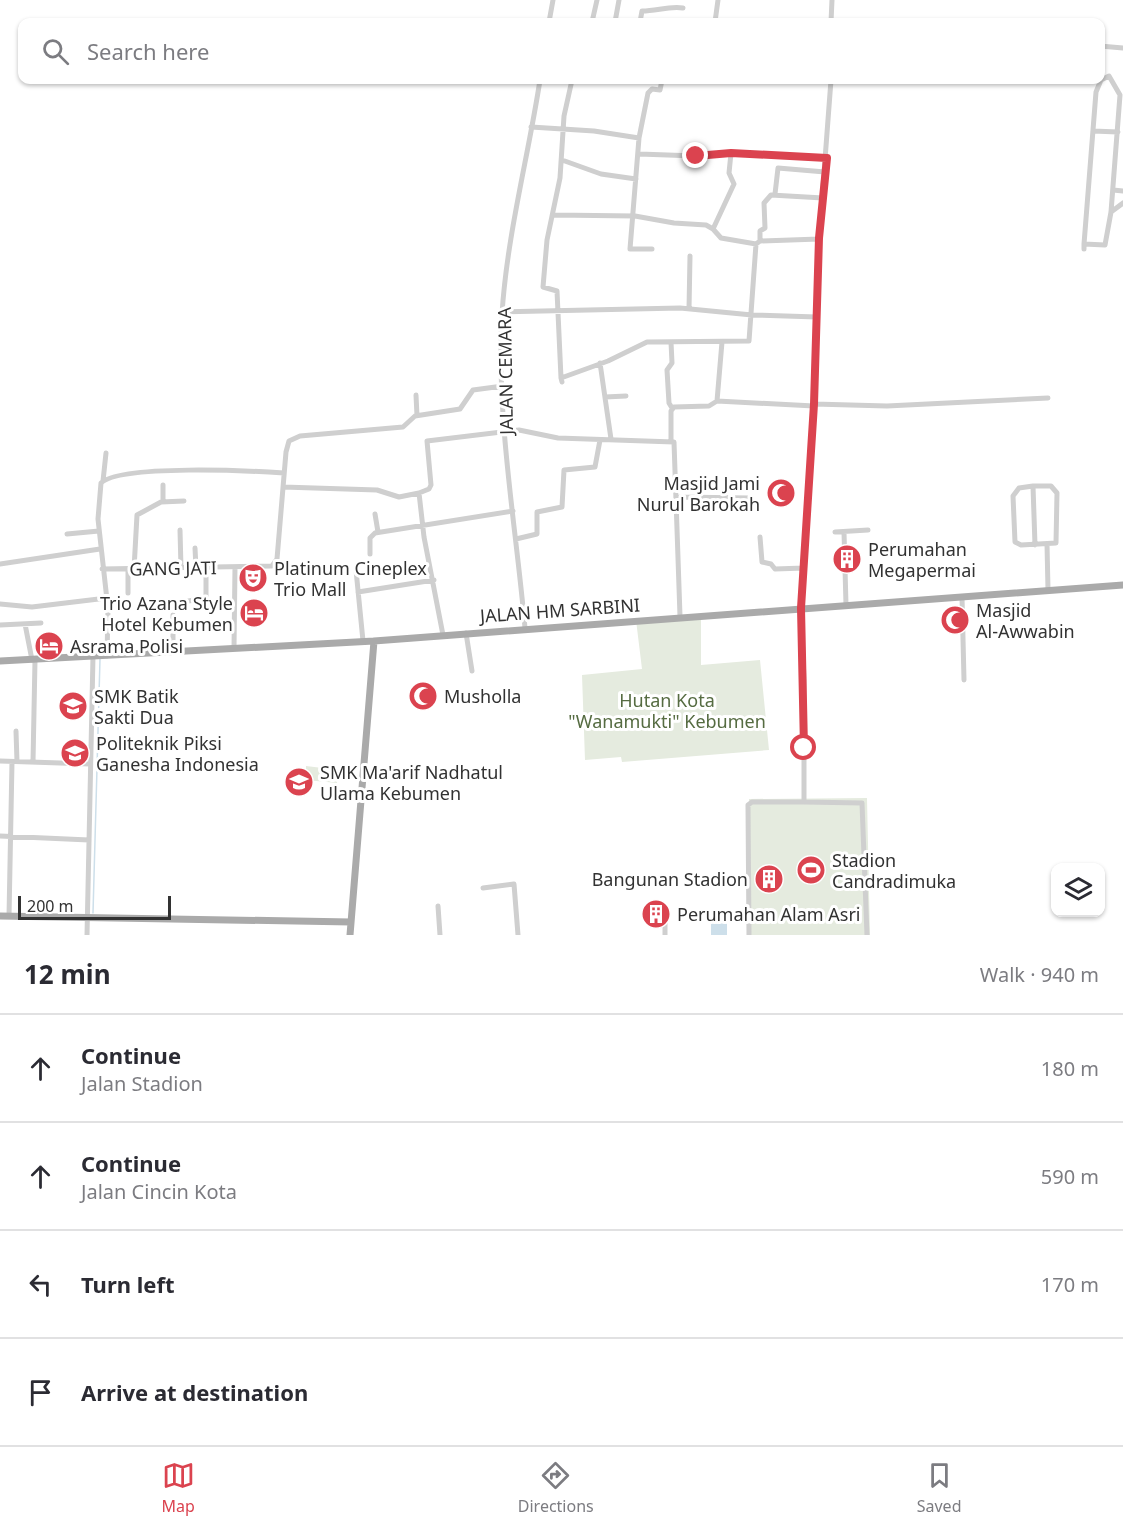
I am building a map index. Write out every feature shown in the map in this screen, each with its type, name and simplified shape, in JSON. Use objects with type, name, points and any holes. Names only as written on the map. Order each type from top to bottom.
[{"type":"main road","name":"JALAN HM SARBINI","points":[[0,661],[374,641],[680,616],[1123,585]]},
{"type":"main road","points":[[350,935],[374,641]]},
{"type":"main road","points":[[0,916],[351,922]]},
{"type":"street","points":[[550,18],[553,0]]},
{"type":"street","points":[[593,18],[597,0]]},
{"type":"street","points":[[616,18],[619,0]]},
{"type":"street","points":[[716,18],[718,0]]},
{"type":"street","points":[[831,18],[832,0]]},
{"type":"street","points":[[641,18],[642,11],[654,11],[664,7],[683,8]]},
{"type":"street","points":[[1105,46],[1123,48]]},
{"type":"street","points":[[1099,84],[1096,92],[1084,246],[1105,245],[1120,143],[1118,132],[1122,95],[1112,78],[1105,77]]},
{"type":"street","name":"JALAN CEMARA","points":[[525,628],[505,431],[502,312],[514,222],[539,84]]},
{"type":"street","points":[[571,84],[563,128],[562,160],[554,215],[547,240],[543,287],[557,291],[562,380],[639,344],[749,341],[758,243],[760,231],[765,228],[764,203],[775,194],[823,198]]},
{"type":"street","points":[[652,249],[630,249],[639,138],[648,93],[652,89],[660,90],[661,84]]},
{"type":"street","points":[[804,802],[804,680],[801,608],[814,405],[819,238],[827,158],[831,84]]},
{"type":"street","points":[[531,127],[563,128],[639,138]]},
{"type":"street","points":[[1093,131],[1118,132]]},
{"type":"street","points":[[639,154],[696,156],[731,153],[827,158]]},
{"type":"street","points":[[713,229],[734,184],[729,173],[731,153]]},
{"type":"street","points":[[562,160],[601,174],[636,179]]},
{"type":"street","points":[[1116,165],[1123,165]]},
{"type":"street","points":[[775,194],[778,168],[825,172]]},
{"type":"street","points":[[1113,190],[1123,191]]},
{"type":"street","points":[[1111,212],[1123,202]]},
{"type":"street","points":[[554,215],[634,216],[674,224],[706,225],[713,229],[720,238],[758,243],[819,238]]},
{"type":"street","points":[[689,309],[690,256]]},
{"type":"street","points":[[502,312],[689,309],[752,315],[817,317]]},
{"type":"street","points":[[671,342],[672,363],[667,370],[669,403],[672,408],[671,441]]},
{"type":"street","points":[[717,401],[722,342]]},
{"type":"street","points":[[600,363],[611,439]]},
{"type":"street","points":[[503,386],[473,390],[460,409],[417,416],[403,427],[300,436],[287,444],[283,487],[377,490],[399,497],[419,493],[429,489],[431,484],[426,441],[505,431],[600,440],[671,441],[676,445],[680,616]]},
{"type":"street","points":[[416,395],[417,416]]},
{"type":"street","points":[[605,397],[626,396]]},
{"type":"street","points":[[672,408],[709,406],[717,401],[887,406],[1048,398]]},
{"type":"street","points":[[516,539],[537,534],[537,512],[562,507],[564,470],[595,467],[600,440]]},
{"type":"street","points":[[87,935],[90,764],[107,598],[99,531],[99,501],[106,453]]},
{"type":"street","points":[[103,481],[123,475],[205,470],[284,473]]},
{"type":"street","points":[[163,485],[163,502]]},
{"type":"street","points":[[1033,486],[1035,544]]},
{"type":"street","points":[[1051,486],[1057,493],[1058,540],[1047,544],[1016,544],[1013,530],[1013,496],[1019,488],[1051,486]]},
{"type":"street","name":"GANG JATI","points":[[102,569],[267,567],[276,563],[283,487]]},
{"type":"street","points":[[419,493],[422,526],[444,635]]},
{"type":"street","points":[[676,497],[750,498]]},
{"type":"street","points":[[128,593],[137,515],[163,502],[184,501]]},
{"type":"street","points":[[370,554],[370,537],[378,532],[513,511]]},
{"type":"street","points":[[375,514],[378,532]]},
{"type":"street","points":[[180,530],[181,568]]},
{"type":"street","points":[[835,532],[868,530]]},
{"type":"street","points":[[67,534],[99,531]]},
{"type":"street","points":[[844,532],[846,605]]},
{"type":"street","points":[[760,537],[762,562],[771,564],[775,569],[804,568]]},
{"type":"street","points":[[1047,544],[1048,590]]},
{"type":"street","points":[[195,548],[196,568]]},
{"type":"street","points":[[0,564],[100,549]]},
{"type":"street","points":[[234,648],[235,567]]},
{"type":"street","points":[[165,605],[207,596],[206,568]]},
{"type":"street","points":[[356,570],[363,641]]},
{"type":"street","points":[[358,592],[434,580]]},
{"type":"street","points":[[962,597],[964,680]]},
{"type":"street","points":[[0,604],[32,607],[89,602],[107,598]]},
{"type":"street","points":[[172,615],[173,651]]},
{"type":"street","points":[[0,625],[41,623]]},
{"type":"street","points":[[25,624],[26,638],[33,659],[33,762]]},
{"type":"street","points":[[465,633],[472,671]]},
{"type":"street","points":[[9,916],[10,836],[16,731]]},
{"type":"street","points":[[0,761],[90,764]]},
{"type":"street","points":[[749,935],[748,805],[752,802],[862,803],[867,935]]},
{"type":"street","points":[[0,836],[88,840]]},
{"type":"street","points":[[483,888],[514,884],[518,935]]},
{"type":"street","points":[[438,906],[440,935]]},
{"type":"street","points":[[665,913],[665,935]]},
{"type":"green space","name":"Hutan Kota \"Wanamukti\" Kebumen","points":[[701,619],[701,665],[760,660],[769,750],[622,762],[621,757],[585,760],[582,675],[642,669],[636,620]]},
{"type":"green space","points":[[306,766],[339,770],[337,783],[306,780]]},
{"type":"green space","name":"Stadion Candradimuka","points":[[867,798],[870,935],[748,935],[749,799]]},
{"type":"water","points":[[727,918],[727,935],[711,935],[711,919]]},
{"type":"waterway","points":[[93,913],[100,659]]},
{"type":"place","name":"Masjid Jami Nurul Barokah","points":[[781,493]]},
{"type":"place","name":"Perumahan Megapermai","points":[[847,559]]},
{"type":"place","name":"Platinum Cineplex Trio Mall","points":[[253,578]]},
{"type":"place","name":"Trio Azana Style Hotel Kebumen","points":[[254,613]]},
{"type":"place","name":"Masjid Al-Awwabin","points":[[955,620]]},
{"type":"place","name":"Asrama Polisi","points":[[49,646]]},
{"type":"place","name":"Musholla","points":[[423,696]]},
{"type":"place","name":"SMK Batik Sakti Dua","points":[[73,706]]},
{"type":"place","name":"Politeknik Piksi Ganesha Indonesia","points":[[75,753]]},
{"type":"place","name":"SMK Ma'arif Nadhatul Ulama Kebumen","points":[[299,782]]},
{"type":"place","name":"Stadion Candradimuka","points":[[811,870]]},
{"type":"place","name":"Bangunan Stadion","points":[[769,879]]},
{"type":"place","name":"Perumahan Alam Asri","points":[[656,914]]},
{"type":"route","points":[[696,156],[731,153],[827,158],[819,238],[814,404],[801,608],[804,646],[804,748]]}]
